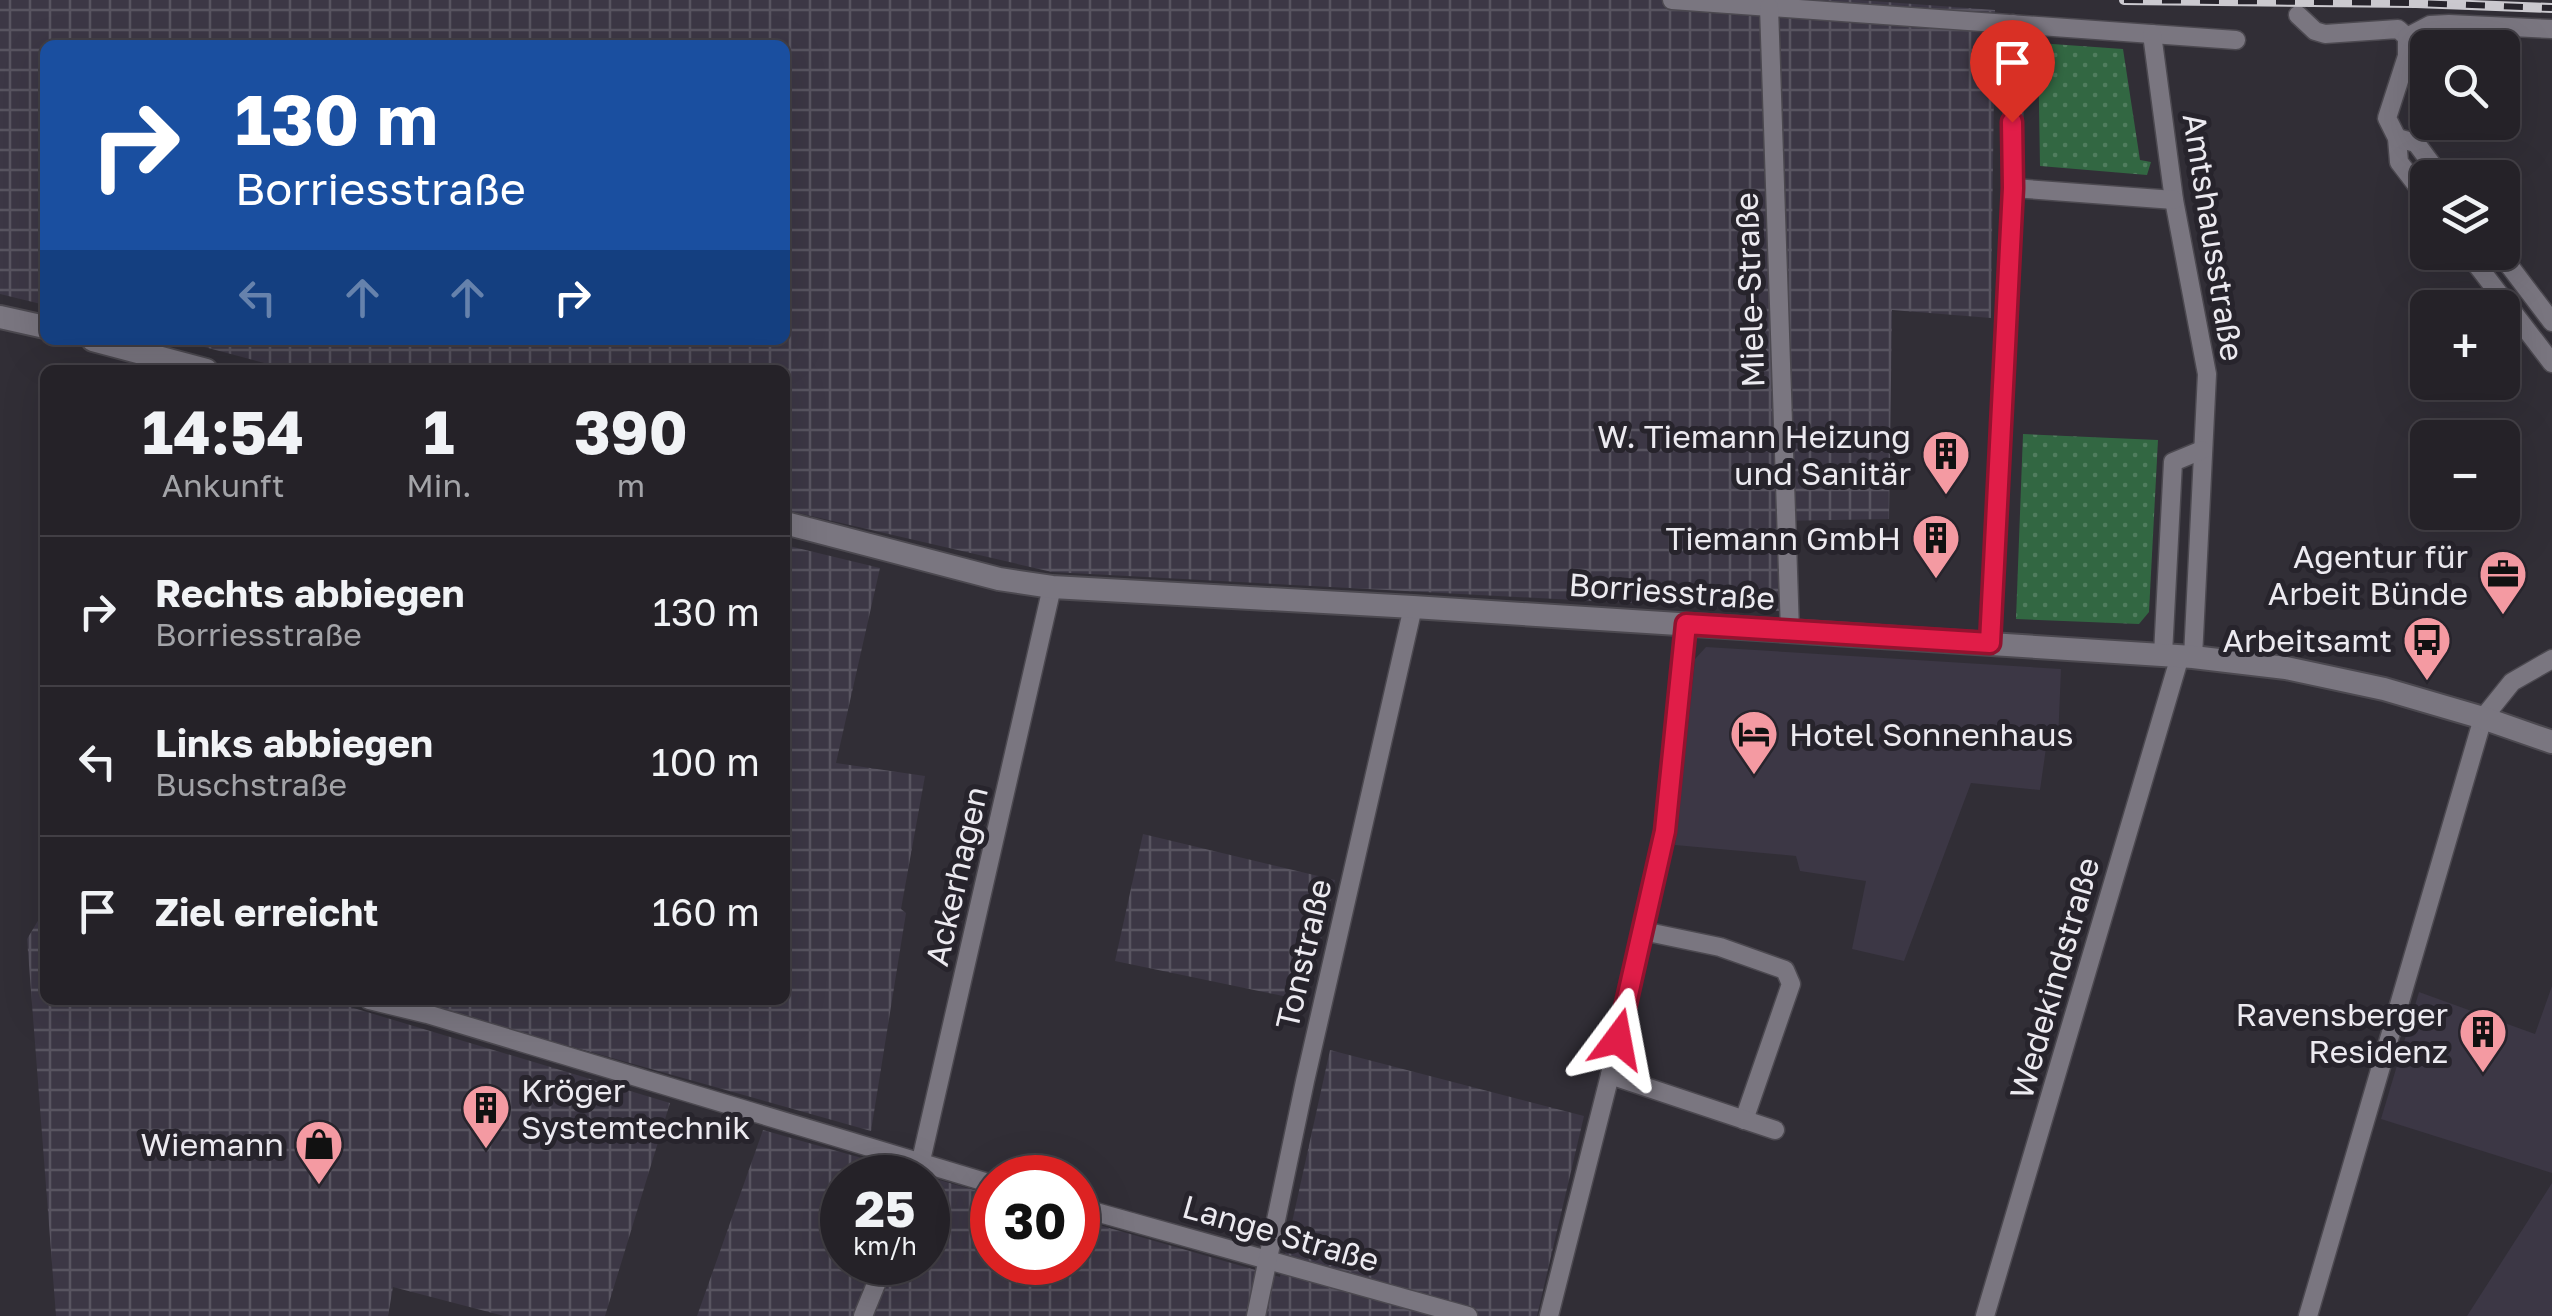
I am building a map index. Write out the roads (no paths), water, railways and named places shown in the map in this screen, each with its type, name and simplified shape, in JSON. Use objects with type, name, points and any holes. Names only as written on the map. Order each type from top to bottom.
[{"type":"main road","points":[[0,317],[40,326]]},
{"type":"main road","points":[[112,345],[187,365]]},
{"type":"main road","name":"Borriesstraße","points":[[790,524],[964,570],[1052,587],[1990,643],[2286,668],[2384,689],[2552,742]]},
{"type":"street","points":[[1672,0],[2236,40]]},
{"type":"street","name":"Miele-Straße","points":[[1769,8],[1790,631]]},
{"type":"street","points":[[2298,15],[2315,31],[2325,34],[2398,30],[2407,37]]},
{"type":"street","points":[[1990,643],[2013,188],[2012,24]]},
{"type":"street","points":[[2407,37],[2430,26],[2449,24],[2552,29]]},
{"type":"street","name":"Amtshausstraße","points":[[2152,34],[2174,200],[2207,374],[2179,656]]},
{"type":"street","points":[[2407,37],[2407,56],[2387,118],[2396,138],[2399,162],[2410,176]]},
{"type":"street","points":[[2396,138],[2416,144],[2428,160]]},
{"type":"street","points":[[2013,188],[2174,200]]},
{"type":"street","points":[[2481,270],[2552,364]]},
{"type":"street","points":[[2513,270],[2552,322]]},
{"type":"street","points":[[2179,656],[2173,462],[2202,450]]},
{"type":"street","name":"Ackerhagen","points":[[923,1155],[1052,587]]},
{"type":"street","name":"Tonstraße","points":[[1256,1316],[1413,606]]},
{"type":"street","points":[[1549,1316],[1610,1075],[1665,831],[1686,624]]},
{"type":"street","name":"Wedekindstraße","points":[[1985,1316],[2179,656]]},
{"type":"street","points":[[2308,1316],[2483,718],[2512,682],[2552,659]]},
{"type":"street","points":[[1643,931],[1720,948],[1786,970],[1790,984],[1744,1120]]},
{"type":"street","points":[[429,1007],[871,1155]]},
{"type":"street","points":[[1610,1075],[1775,1130]]},
{"type":"street","name":"Lange Straße","points":[[1100,1214],[1468,1316]]},
{"type":"street","points":[[863,1316],[876,1285]]},
{"type":"railway","points":[[2124,0],[2552,8]]},
{"type":"place","name":"W. Tiemann Heizung und Sanitär","points":[[1946,496]]},
{"type":"place","name":"Tiemann GmbH","points":[[1936,580]]},
{"type":"place","name":"Agentur für Arbeit Bünde","points":[[2503,616]]},
{"type":"place","name":"Arbeitsamt","points":[[2427,682]]},
{"type":"place","name":"Hotel Sonnenhaus","points":[[1754,776]]},
{"type":"place","name":"Ravensberger Residenz","points":[[2483,1074]]},
{"type":"place","name":"Kröger Systemtechnik","points":[[486,1150]]},
{"type":"place","name":"Wiemann","points":[[319,1186]]}]
